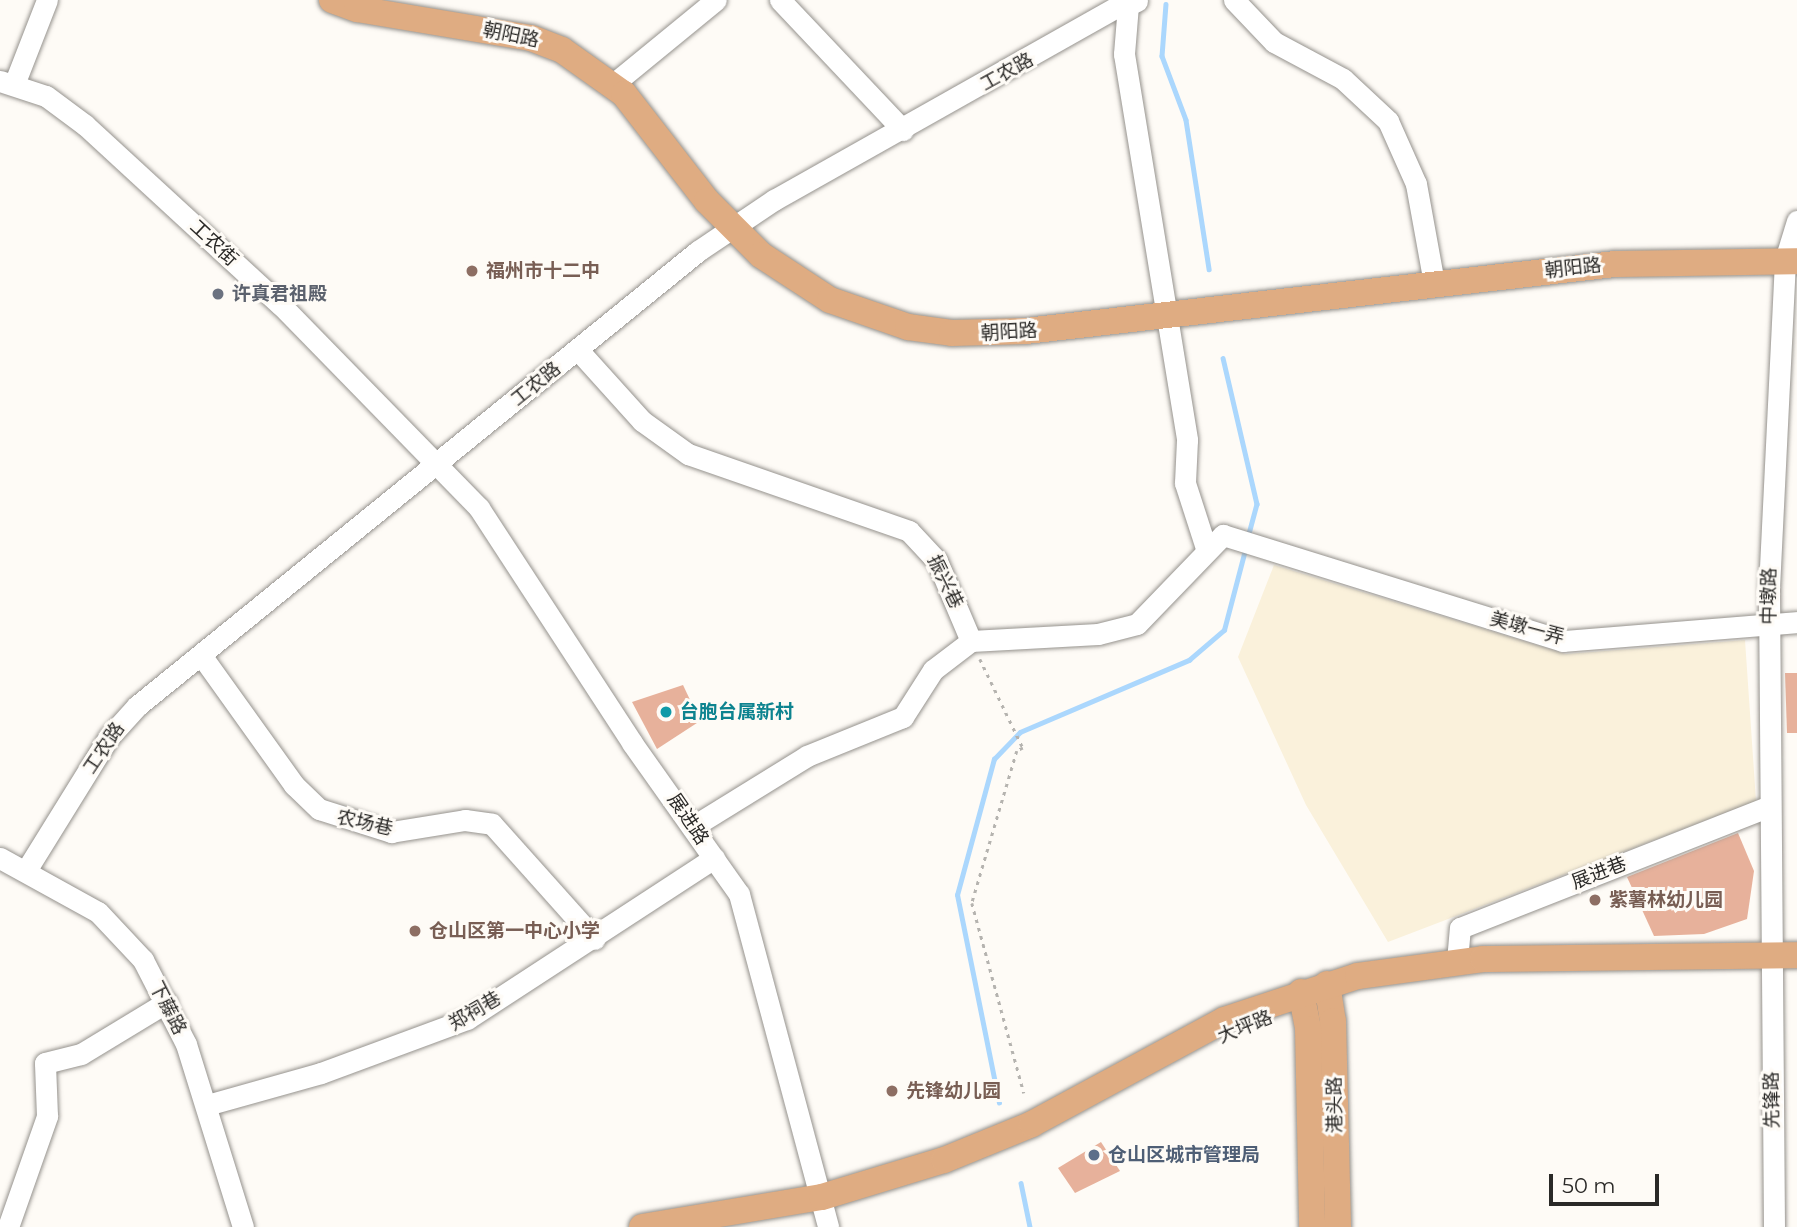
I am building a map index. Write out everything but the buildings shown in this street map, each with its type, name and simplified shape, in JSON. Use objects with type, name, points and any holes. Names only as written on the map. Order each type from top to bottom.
[{"type":"main road","name":"朝阳路","points":[[332,0],[402,9],[542,41],[612,85],[639,110],[730,227],[795,281],[848,308],[908,327],[1000,333],[1167,316],[1434,283],[1644,262],[1791,260]]},
{"type":"main road","points":[[1329,990],[1457,961],[1770,964],[1797,955]]},
{"type":"main road","name":"大坪路","points":[[825,1211],[995,1148],[1036,1130],[1216,1038],[1303,998],[1329,990],[1458,976],[1770,964],[1797,972]]},
{"type":"main road","name":"港头路","points":[[1329,990],[1338,1227]]},
{"type":"main road","name":"港头路","points":[[1303,998],[1312,1227]]},
{"type":"main road","points":[[642,1227],[825,1211]]},
{"type":"main road","points":[[727,1227],[825,1211]]},
{"type":"street","points":[[8,82],[47,0]]},
{"type":"street","points":[[612,85],[716,0]]},
{"type":"street","points":[[780,0],[904,130]]},
{"type":"street","points":[[1234,0],[1274,42],[1343,79],[1385,116],[1414,178],[1434,283]]},
{"type":"street","points":[[692,827],[807,756],[904,718],[939,663],[971,641],[1129,628],[1151,615],[1206,548],[1185,483],[1187,440],[1124,54],[1132,2]]},
{"type":"street","name":"工农路","points":[[27,869],[118,725],[730,227],[1132,2]]},
{"type":"street","name":"工农街","points":[[8,82],[85,125],[440,462]]},
{"type":"street","name":"中墩路","points":[[1770,964],[1769,624],[1791,260],[1797,222]]},
{"type":"street","name":"振兴巷","points":[[578,350],[642,421],[688,454],[909,531],[937,561],[971,641]]},
{"type":"street","name":"展进路","points":[[440,462],[541,595],[632,743],[714,858],[744,907],[825,1211]]},
{"type":"street","name":"美墩一弄","points":[[1206,548],[1219,537],[1233,538],[1563,641],[1797,622]]},
{"type":"street","name":"农场巷","points":[[201,655],[293,785],[319,809],[391,832],[465,820],[492,824],[595,939]]},
{"type":"street","name":"展进巷","points":[[1457,961],[1460,928],[1770,806]]},
{"type":"street","name":"下藤路","points":[[0,858],[27,869],[109,922],[143,960],[167,1002],[207,1105],[243,1227]]},
{"type":"street","name":"郑祠巷","points":[[207,1105],[440,1031],[595,939],[714,858]]},
{"type":"street","name":"先锋路","points":[[1770,964],[1774,1227]]},
{"type":"street","points":[[8,1227],[47,1116],[45,1063],[81,1054],[167,1002]]},
{"type":"path","points":[[971,641],[1021,745],[972,903],[1024,1093]]},
{"type":"shaded area","points":[[1274,565],[1566,654],[1745,640],[1756,801],[1388,942],[1306,805],[1238,657]]},
{"type":"waterway","points":[[1166,4],[1162,56],[1186,120],[1209,269]]},
{"type":"waterway","points":[[1223,358],[1257,504],[1248,538]]},
{"type":"waterway","points":[[999,1103],[957,895],[994,759],[1020,732],[1189,660],[1224,630],[1245,550]]},
{"type":"waterway","points":[[1021,1183],[1030,1227]]},
{"type":"place","name":"福州市十二中","points":[[472,271]]},
{"type":"place","name":"许真君祖殿","points":[[218,294]]},
{"type":"place","name":"台胞台属新村","points":[[666,712]]},
{"type":"place","name":"紫薯林幼儿园","points":[[1595,900]]},
{"type":"place","name":"仓山区第一中心小学","points":[[415,931]]},
{"type":"place","name":"先锋幼儿园","points":[[892,1091]]},
{"type":"place","name":"仓山区城市管理局","points":[[1094,1155]]}]
